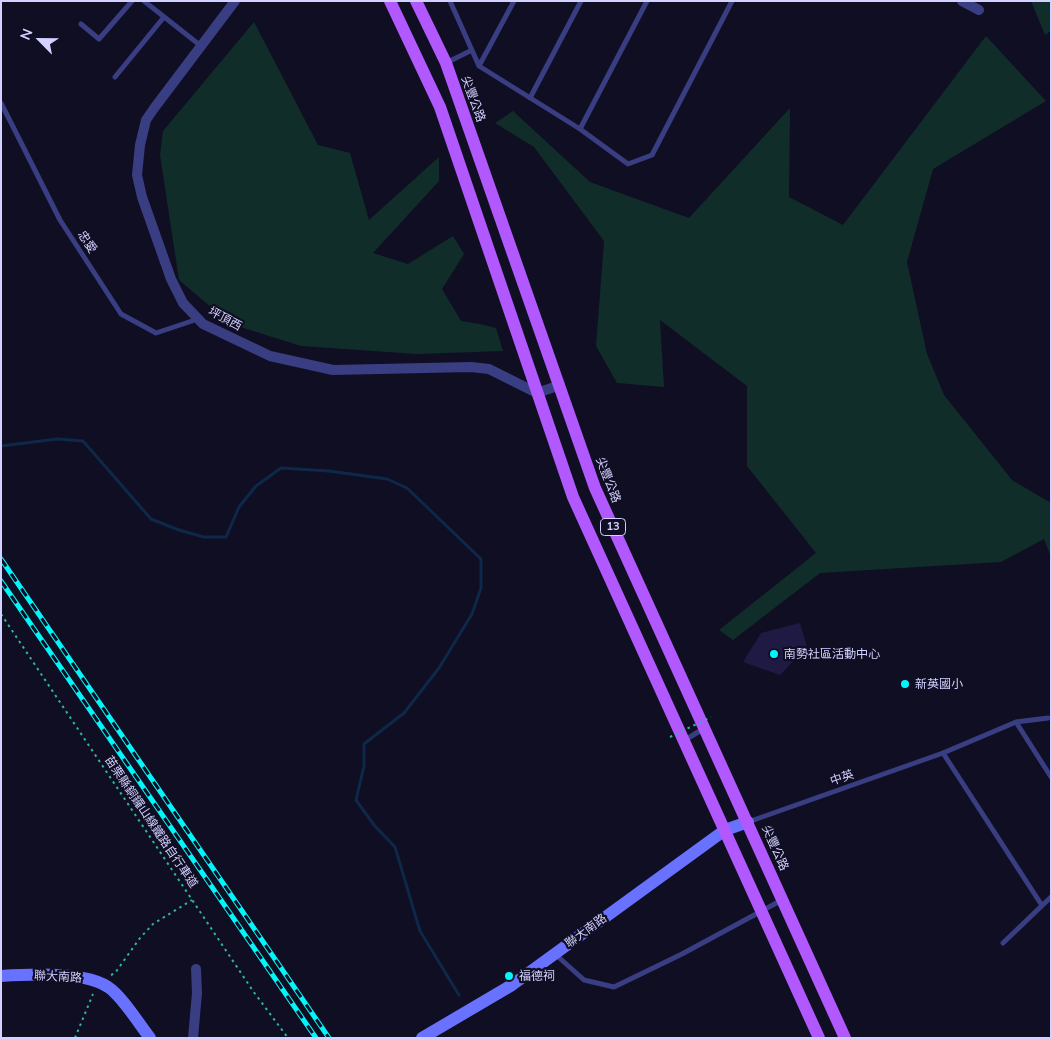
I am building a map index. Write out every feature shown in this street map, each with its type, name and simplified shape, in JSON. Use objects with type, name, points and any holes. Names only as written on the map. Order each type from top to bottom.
[{"type":"main road","name":"13","points":[[390,1],[440,107],[573,497],[819,1038]]},
{"type":"main road","name":"尖豐公路","points":[[416,1],[446,63],[595,488],[708,722],[748,822],[846,1038]]},
{"type":"street","name":"坪頂西","points":[[235,1],[146,120],[140,145],[138,175],[142,198],[171,279],[183,303],[203,324],[270,356],[334,370],[470,367],[489,369],[537,393]]},
{"type":"street","points":[[962,1],[979,10]]},
{"type":"street","points":[[537,393],[560,384]]},
{"type":"street","name":"聯大南路","points":[[422,1038],[512,984],[725,830],[748,822]]},
{"type":"street","points":[[193,1038],[197,993],[196,969]]},
{"type":"street","name":"聯大南路","points":[[1,976],[52,975],[83,977],[98,982],[113,992],[150,1038]]},
{"type":"lane","points":[[81,24],[99,39],[132,1]]},
{"type":"lane","points":[[144,1],[201,46]]},
{"type":"lane","points":[[450,1],[479,66],[580,130],[628,164],[652,155],[732,1]]},
{"type":"lane","points":[[479,66],[514,1]]},
{"type":"lane","points":[[530,98],[580,1]]},
{"type":"lane","points":[[580,130],[646,1]]},
{"type":"lane","points":[[115,77],[164,18]]},
{"type":"lane","points":[[446,63],[472,50]]},
{"type":"lane","name":"忠愛","points":[[1,103],[60,220],[121,314],[156,333],[198,319]]},
{"type":"lane","name":"中英","points":[[748,822],[943,753],[1016,722],[1048,718]]},
{"type":"lane","points":[[684,740],[708,722]]},
{"type":"lane","points":[[1016,722],[1051,777]]},
{"type":"lane","points":[[943,753],[1041,904]]},
{"type":"lane","points":[[1003,943],[1041,904],[1051,897]]},
{"type":"lane","points":[[554,954],[584,980],[614,987],[783,900]]},
{"type":"path","name":"苗栗縣銅鑼山線鐵路自行車道","points":[[1,614],[253,991],[288,1038]]},
{"type":"path","points":[[670,737],[708,722]]},
{"type":"path","points":[[75,1038],[98,982],[115,973],[140,938],[153,924],[192,900]]},
{"type":"green space","points":[[1031,1],[1051,1],[1051,31],[1045,35]]},
{"type":"green space","points":[[254,22],[318,145],[350,153],[369,220],[439,157],[439,181],[373,253],[408,264],[453,236],[464,254],[442,289],[461,321],[496,328],[503,351],[417,354],[301,346],[231,324],[179,280],[160,155],[163,131]]},
{"type":"green space","points":[[986,36],[1046,101],[933,169],[907,262],[927,354],[944,395],[1012,480],[1051,503],[1051,557],[1044,539],[1001,562],[820,573],[733,640],[719,630],[816,553],[747,466],[747,386],[660,320],[664,387],[617,383],[596,346],[604,241],[534,147],[495,123],[513,111],[590,182],[689,218],[790,108],[789,197],[843,225]]},
{"type":"building","name":"南勢社區活動中心","points":[[800,623],[807,647],[780,675],[743,662],[761,633]]},
{"type":"waterway","points":[[1,446],[57,439],[83,441],[151,519],[204,537],[226,537],[239,507],[256,486],[281,468],[329,471],[387,479],[407,488],[481,559],[481,588],[472,614],[439,668],[404,713],[364,744],[364,766],[356,800],[374,825],[395,847],[420,931],[459,995]]},
{"type":"railway","points":[[1,559],[329,1038]]},
{"type":"railway","points":[[1,581],[316,1038]]},
{"type":"place","name":"南勢社區活動中心","points":[[774,654]]},
{"type":"place","name":"新英國小","points":[[905,684]]},
{"type":"place","name":"福德祠","points":[[509,976]]}]
